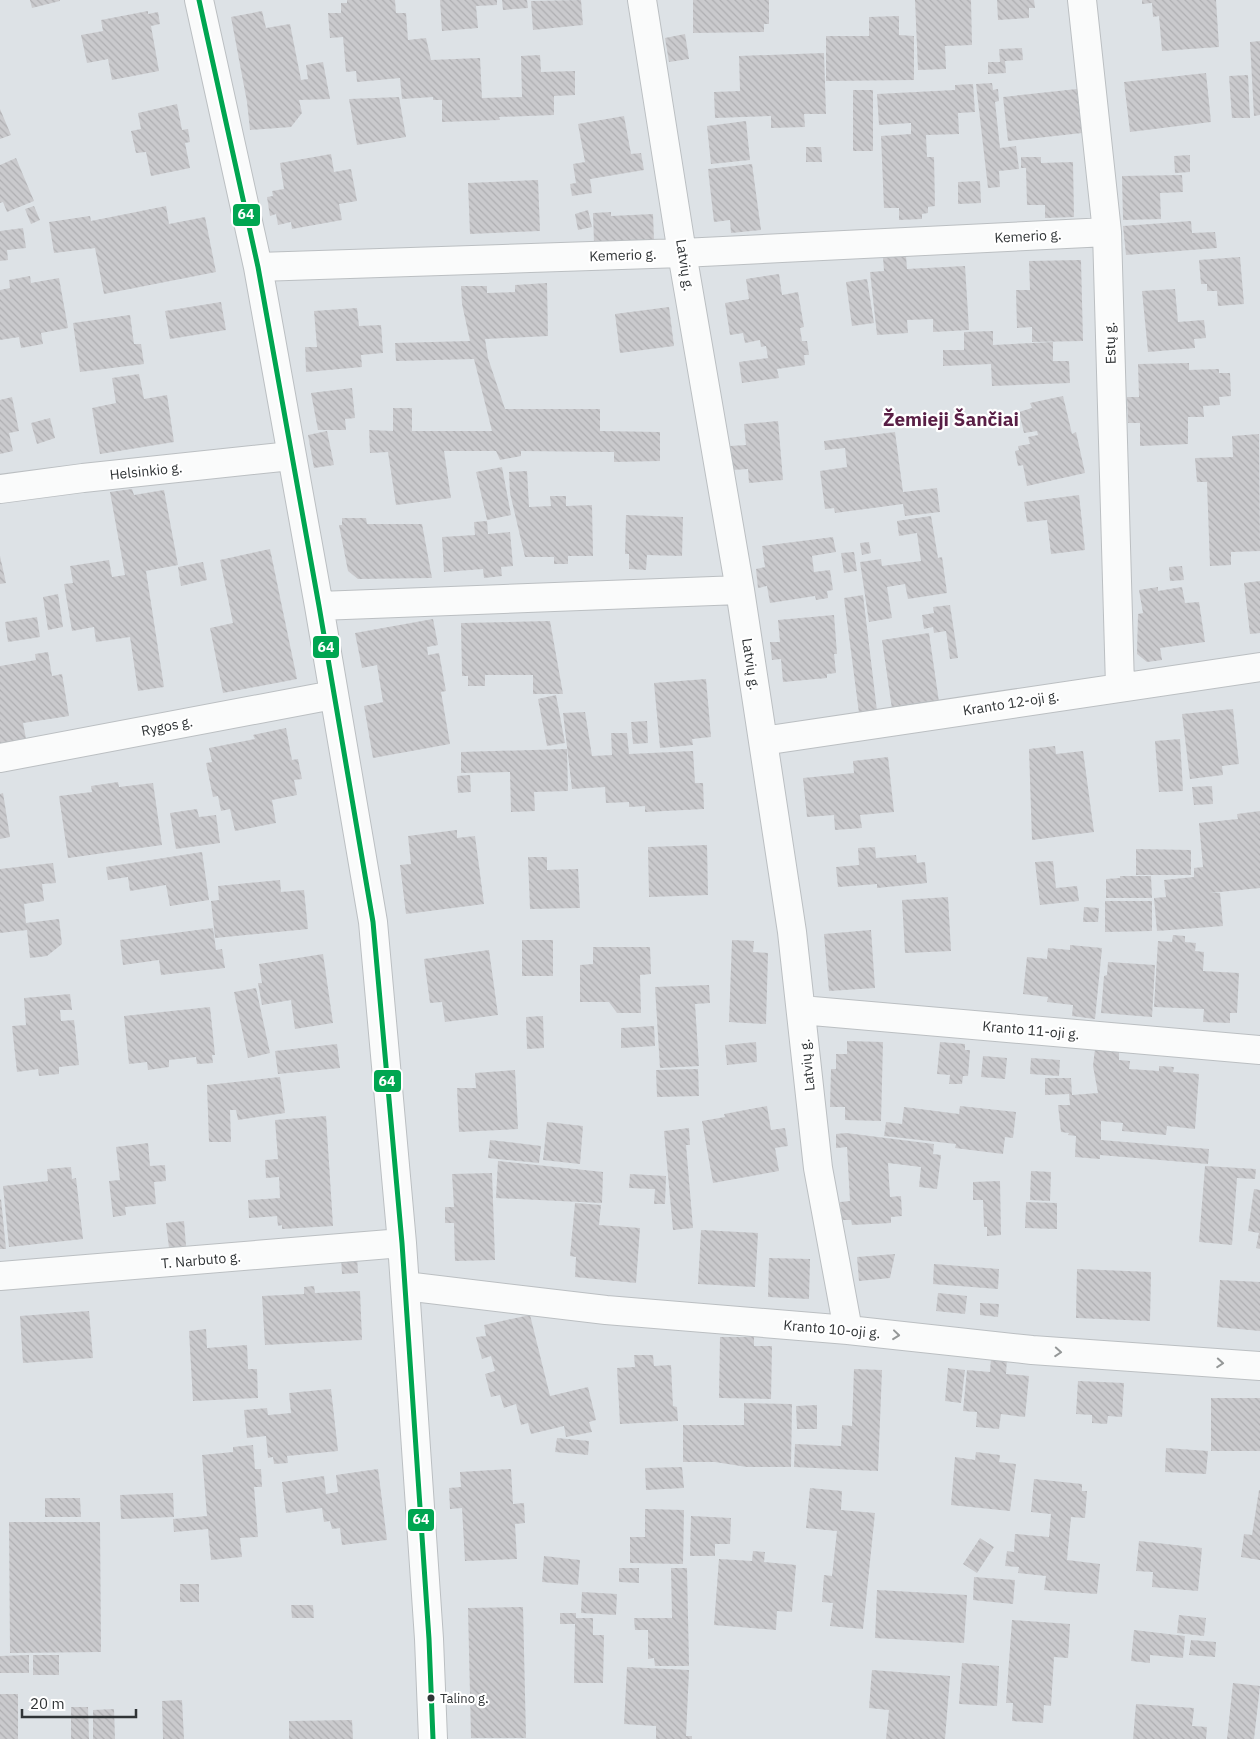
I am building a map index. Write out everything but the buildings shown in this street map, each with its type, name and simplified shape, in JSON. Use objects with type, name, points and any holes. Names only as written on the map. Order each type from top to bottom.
[{"type":"street","points":[[199,0],[258,267],[373,922],[402,1244],[430,1639],[433,1739]]},
{"type":"street","name":"Latvių g.","points":[[642,0],[682,253],[740,590],[792,932],[818,1168],[848,1330]]},
{"type":"street","name":"Estų g.","points":[[1082,0],[1107,232],[1120,686]]},
{"type":"street","name":"Kemerio g.","points":[[258,267],[682,253],[1107,232]]},
{"type":"street","name":"Helsinkio g.","points":[[0,489],[83,478],[291,456]]},
{"type":"street","points":[[319,606],[740,590]]},
{"type":"street","name":"Kranto 12-oji g.","points":[[763,741],[1120,686],[1260,667]]},
{"type":"street","name":"Rygos g.","points":[[0,758],[333,695]]},
{"type":"street","name":"Kranto 11-oji g.","points":[[801,1010],[1260,1050]]},
{"type":"street","name":"T. Narbuto g.","points":[[0,1276],[402,1244]]},
{"type":"street","name":"Kranto 10-oji g.","points":[[405,1286],[606,1310],[848,1330],[1032,1350],[1260,1366]]},
{"type":"transit line","name":"64","points":[[199,0],[258,267],[373,922],[402,1243],[429,1639],[433,1739]]},
{"type":"place","name":"Talino g.","points":[[431,1698]]},
{"type":"district","name":"Žemieji Šančiai","points":[[951,419]]}]
